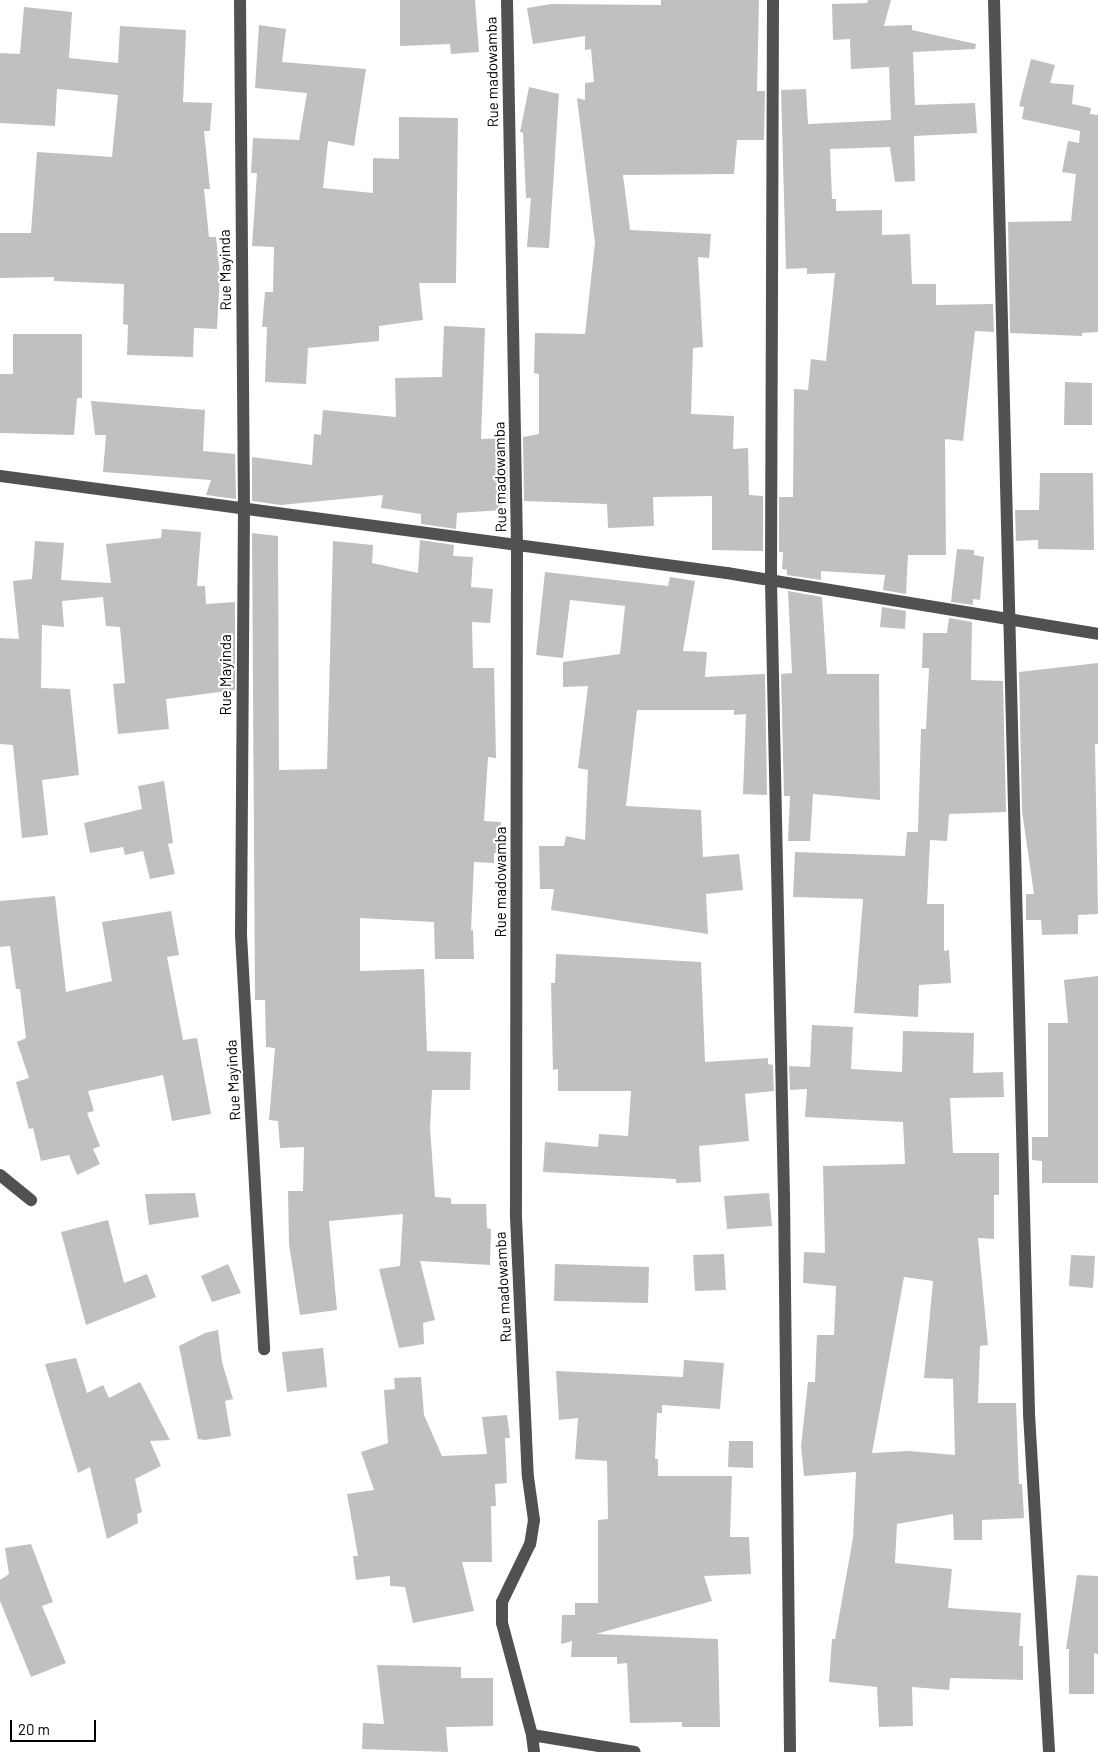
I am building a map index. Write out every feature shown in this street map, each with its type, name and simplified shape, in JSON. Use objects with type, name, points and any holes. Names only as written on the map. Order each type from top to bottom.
[{"type":"street","name":"Rue Mayinda","points":[[240,0],[244,507],[241,935],[264,1349]]},
{"type":"street","name":"Rue madowamba","points":[[507,0],[518,545],[516,1217],[528,1477],[534,1520],[530,1544],[504,1595],[502,1616],[532,1735],[534,1752]]},
{"type":"street","points":[[773,0],[770,582],[783,1186],[790,1752]]},
{"type":"street","points":[[994,0],[1029,1414],[1049,1752]]},
{"type":"street","points":[[0,476],[244,507],[330,522],[518,545],[770,582],[1098,634]]},
{"type":"street","points":[[0,1175],[31,1200]]},
{"type":"street","points":[[532,1735],[635,1752]]},
{"type":"building","points":[[400,0],[475,0],[479,52],[451,54],[450,44],[400,46]]},
{"type":"building","points":[[661,0],[759,0],[757,91],[765,91],[764,140],[737,140],[734,174],[623,175],[630,230],[711,234],[709,258],[698,257],[703,347],[693,348],[691,414],[734,416],[733,449],[748,448],[749,495],[763,496],[763,551],[712,550],[712,496],[653,497],[654,526],[608,528],[607,504],[524,501],[523,437],[539,434],[539,374],[534,373],[535,333],[585,334],[595,243],[577,98],[585,100],[585,83],[594,82],[591,49],[585,50],[585,36],[533,44],[527,8],[551,4],[661,5]]},
{"type":"building","points":[[868,0],[891,0],[884,26],[912,25],[912,30],[976,44],[975,49],[913,52],[915,105],[975,103],[977,133],[914,136],[915,181],[895,182],[890,147],[830,149],[832,199],[836,199],[836,211],[882,210],[882,235],[910,234],[912,284],[936,284],[936,305],[993,304],[994,332],[975,331],[963,441],[945,439],[946,555],[908,555],[906,594],[883,590],[885,575],[821,571],[821,580],[787,575],[787,570],[782,569],[783,552],[779,552],[779,497],[793,497],[794,389],[808,390],[811,359],[826,361],[835,273],[807,274],[807,268],[786,269],[781,90],[806,89],[808,124],[891,120],[889,67],[851,69],[850,39],[833,40],[832,4],[867,3]]},
{"type":"building","points":[[24,7],[72,12],[69,58],[118,63],[120,26],[186,30],[183,102],[212,103],[210,131],[204,131],[210,189],[204,189],[209,237],[216,237],[220,275],[217,329],[194,328],[193,357],[127,355],[128,325],[123,324],[124,284],[54,281],[54,277],[0,278],[0,233],[31,233],[37,152],[112,157],[118,95],[57,89],[55,126],[0,123],[0,53],[20,54]]},
{"type":"building","points":[[259,25],[286,29],[282,62],[366,69],[354,146],[328,141],[323,188],[373,193],[373,158],[399,159],[399,117],[458,118],[456,283],[419,283],[423,320],[379,326],[379,341],[308,348],[306,384],[265,382],[267,327],[262,327],[265,292],[273,292],[274,247],[252,246],[257,173],[251,173],[253,138],[299,140],[307,93],[255,88]]},
{"type":"building","points":[[1031,59],[1055,65],[1050,83],[1074,85],[1072,104],[1091,108],[1090,114],[1098,115],[1098,332],[1082,333],[1082,336],[1010,333],[1008,222],[1071,221],[1076,174],[1062,172],[1068,141],[1079,143],[1080,131],[1022,119],[1024,107],[1019,106]]},
{"type":"building","points":[[529,87],[559,94],[549,248],[527,247],[531,198],[526,198],[523,133],[520,132]]},
{"type":"building","points":[[444,326],[485,328],[481,439],[507,438],[508,501],[502,501],[502,510],[457,513],[456,529],[421,524],[421,514],[381,508],[383,495],[281,505],[252,501],[252,457],[312,465],[314,434],[321,435],[323,410],[396,417],[395,378],[442,377]]},
{"type":"building","points":[[13,334],[82,334],[82,398],[77,398],[74,435],[0,433],[0,374],[13,374]]},
{"type":"building","points":[[1065,382],[1092,383],[1092,425],[1064,425]]},
{"type":"building","points":[[91,401],[205,410],[203,451],[235,454],[236,499],[206,495],[211,480],[103,472],[106,435],[95,435]]},
{"type":"building","points":[[1040,473],[1093,473],[1094,550],[1038,549],[1038,540],[1016,541],[1015,510],[1039,510]]},
{"type":"building","points":[[162,529],[201,532],[197,586],[205,586],[206,604],[235,602],[235,690],[166,699],[169,729],[118,734],[113,684],[125,683],[120,627],[106,626],[103,597],[62,601],[64,627],[42,625],[41,688],[70,689],[79,775],[42,780],[48,835],[22,838],[13,745],[0,744],[0,638],[19,639],[13,581],[32,579],[35,541],[64,543],[61,580],[111,583],[106,544],[161,538]]},
{"type":"building","points":[[252,533],[278,536],[279,770],[327,769],[333,541],[373,545],[372,563],[418,573],[420,540],[454,545],[453,556],[473,557],[471,587],[493,589],[490,623],[472,622],[473,668],[494,668],[496,758],[488,757],[484,821],[501,822],[499,853],[494,853],[494,863],[474,862],[471,930],[473,930],[474,959],[435,959],[434,922],[360,918],[360,971],[424,969],[427,1051],[471,1052],[470,1090],[432,1090],[430,1128],[435,1197],[451,1198],[451,1204],[486,1204],[487,1228],[491,1229],[490,1265],[420,1261],[435,1320],[423,1323],[424,1344],[399,1348],[379,1269],[400,1266],[403,1214],[329,1221],[337,1310],[300,1315],[289,1244],[288,1191],[303,1191],[304,1147],[280,1148],[278,1121],[269,1120],[275,1048],[266,1047],[265,1000],[255,1000]]},
{"type":"building","points":[[957,549],[974,550],[974,555],[984,557],[980,600],[973,599],[973,605],[951,602]]},
{"type":"building","points":[[545,572],[668,586],[670,577],[695,581],[683,651],[707,652],[705,677],[765,674],[767,795],[743,794],[746,714],[734,715],[734,710],[637,710],[626,806],[701,810],[703,857],[739,854],[743,890],[706,894],[708,934],[551,910],[554,889],[540,889],[539,846],[564,846],[566,836],[585,840],[588,770],[578,768],[588,686],[563,687],[563,662],[620,654],[625,606],[570,600],[563,658],[536,655]]},
{"type":"building","points":[[788,591],[822,597],[827,674],[879,674],[880,800],[813,794],[810,841],[788,841],[790,796],[784,796],[781,674],[792,673]]},
{"type":"building","points":[[882,607],[906,611],[905,629],[880,627]]},
{"type":"building","points":[[949,618],[972,622],[971,680],[1003,681],[1006,812],[949,814],[947,841],[930,840],[927,904],[944,904],[944,951],[949,950],[951,983],[919,985],[918,1017],[854,1013],[863,899],[793,897],[795,852],[905,856],[907,832],[918,832],[921,729],[926,729],[929,668],[922,668],[923,633],[947,633]]},
{"type":"building","points":[[1098,663],[1098,744],[1095,744],[1098,914],[1078,915],[1078,934],[1042,935],[1041,920],[1026,920],[1026,894],[1034,894],[1022,811],[1019,672]]},
{"type":"building","points":[[164,781],[173,843],[168,844],[175,874],[150,879],[143,851],[125,855],[123,847],[90,853],[84,823],[142,809],[138,786]]},
{"type":"building","points":[[55,896],[66,992],[112,981],[102,922],[171,911],[179,955],[167,957],[183,1040],[197,1038],[211,1114],[172,1121],[163,1075],[88,1091],[94,1111],[87,1113],[100,1146],[93,1149],[100,1164],[77,1175],[69,1155],[41,1161],[33,1128],[29,1129],[16,1082],[29,1078],[17,1042],[26,1038],[20,989],[16,989],[10,946],[0,947],[0,901]]},
{"type":"building","points":[[556,954],[701,962],[705,1062],[768,1058],[768,1064],[773,1065],[774,1091],[745,1094],[749,1141],[699,1146],[701,1182],[676,1183],[676,1179],[543,1172],[545,1142],[598,1147],[599,1134],[628,1136],[631,1091],[558,1091],[558,1069],[553,1070],[551,983],[555,983]]},
{"type":"building","points":[[1098,976],[1098,1183],[1042,1183],[1042,1161],[1032,1160],[1032,1137],[1048,1137],[1048,1023],[1068,1023],[1064,980]]},
{"type":"building","points":[[812,1025],[853,1027],[851,1069],[902,1072],[903,1031],[974,1033],[973,1073],[1003,1072],[1004,1097],[950,1098],[953,1153],[999,1153],[999,1195],[994,1195],[994,1239],[978,1238],[988,1345],[980,1346],[978,1403],[1016,1403],[1019,1484],[1022,1484],[1024,1518],[982,1520],[982,1540],[954,1540],[953,1514],[897,1524],[895,1563],[952,1569],[948,1608],[1021,1613],[1019,1646],[1023,1646],[1023,1680],[950,1678],[949,1690],[912,1687],[913,1726],[879,1727],[877,1687],[829,1682],[832,1639],[835,1639],[853,1538],[856,1472],[804,1476],[801,1446],[808,1382],[815,1382],[817,1335],[834,1335],[836,1286],[803,1283],[804,1252],[825,1253],[823,1166],[905,1164],[903,1122],[805,1117],[807,1089],[790,1090],[789,1066],[810,1067]],"holes":[[[904,1277],[933,1281],[924,1378],[953,1379],[955,1455],[908,1451],[872,1453]]]},
{"type":"building","points":[[195,1193],[199,1217],[149,1225],[145,1194]]},
{"type":"building","points":[[769,1193],[772,1226],[727,1229],[724,1196]]},
{"type":"building","points":[[108,1220],[124,1283],[147,1274],[156,1297],[86,1325],[61,1232]]},
{"type":"building","points":[[724,1254],[726,1290],[695,1291],[693,1255]]},
{"type":"building","points":[[1071,1255],[1095,1256],[1093,1288],[1069,1286]]},
{"type":"building","points":[[228,1264],[241,1293],[212,1302],[201,1276]]},
{"type":"building","points":[[555,1264],[649,1267],[648,1303],[554,1301]]},
{"type":"building","points":[[218,1330],[222,1362],[233,1399],[225,1401],[231,1436],[205,1440],[198,1439],[179,1346],[205,1333]]},
{"type":"building","points":[[323,1348],[327,1387],[287,1392],[282,1352]]},
{"type":"building","points":[[76,1358],[87,1393],[103,1385],[109,1398],[140,1382],[170,1440],[150,1441],[161,1466],[135,1479],[142,1512],[137,1514],[138,1523],[107,1539],[90,1467],[78,1473],[45,1364]]},
{"type":"building","points":[[684,1360],[724,1363],[720,1409],[662,1405],[662,1413],[657,1413],[655,1459],[658,1459],[658,1476],[732,1476],[730,1537],[749,1537],[751,1574],[704,1576],[712,1601],[596,1634],[718,1639],[720,1727],[682,1727],[682,1722],[630,1723],[627,1663],[617,1664],[617,1657],[571,1657],[572,1641],[561,1644],[562,1615],[575,1615],[575,1603],[598,1603],[598,1520],[608,1519],[607,1461],[575,1459],[578,1418],[559,1420],[556,1371],[683,1377]]},
{"type":"building","points":[[421,1377],[424,1415],[442,1456],[487,1454],[482,1417],[507,1415],[510,1438],[505,1438],[507,1483],[495,1484],[496,1506],[491,1506],[492,1562],[462,1562],[474,1611],[413,1623],[405,1587],[390,1586],[390,1576],[356,1580],[353,1556],[358,1556],[347,1494],[374,1490],[361,1452],[388,1443],[384,1390],[395,1389],[394,1378]]},
{"type":"building","points":[[729,1441],[753,1441],[753,1468],[728,1467]]},
{"type":"building","points":[[31,1544],[53,1602],[42,1606],[66,1663],[31,1677],[0,1601],[0,1580],[9,1574],[5,1548]]},
{"type":"building","points":[[1077,1575],[1098,1576],[1098,1654],[1094,1653],[1094,1694],[1069,1694],[1069,1649],[1066,1649]]},
{"type":"building","points":[[377,1665],[461,1667],[461,1678],[493,1678],[493,1726],[446,1727],[448,1752],[362,1749],[363,1723],[384,1724]]}]
